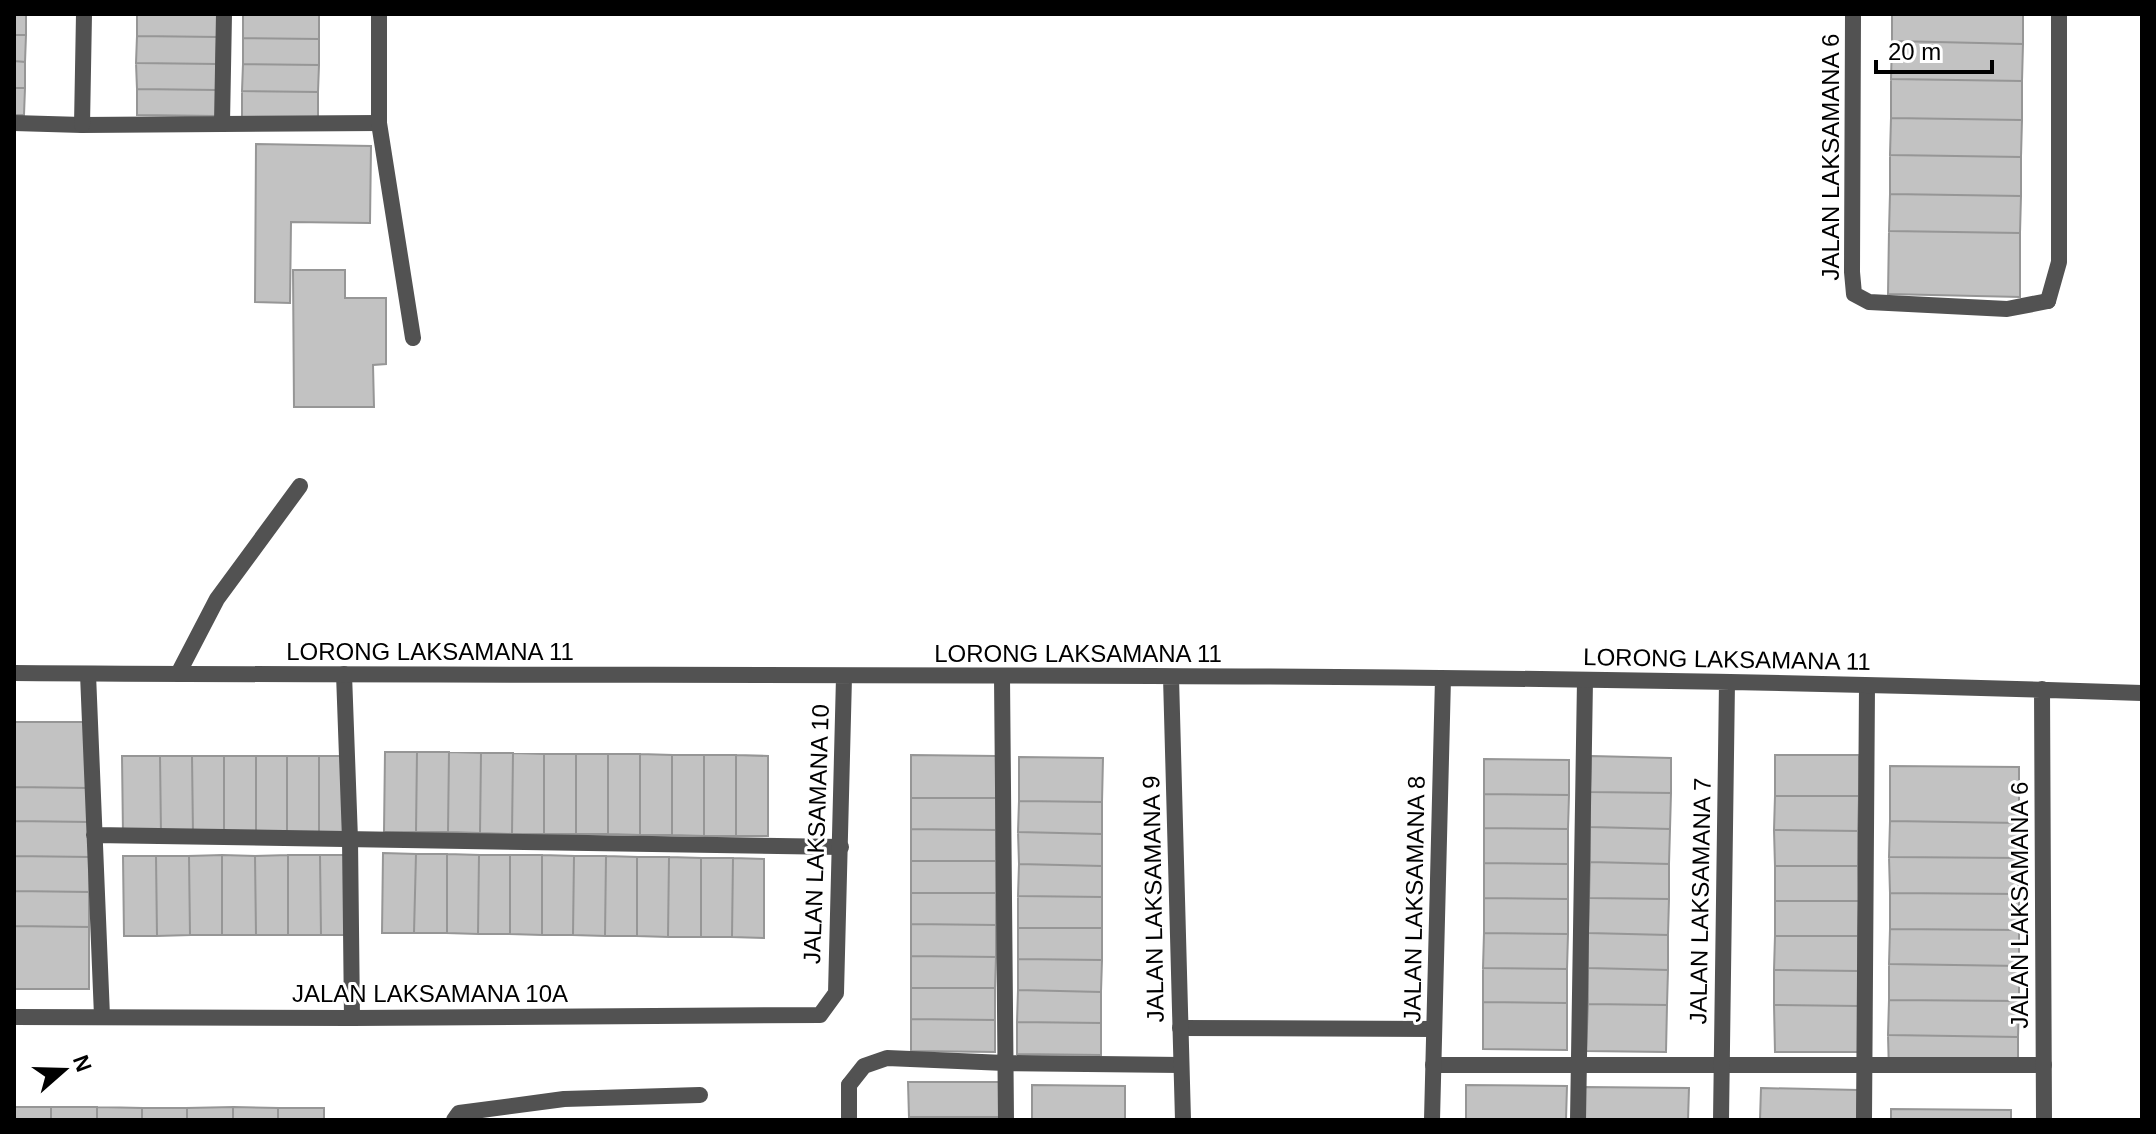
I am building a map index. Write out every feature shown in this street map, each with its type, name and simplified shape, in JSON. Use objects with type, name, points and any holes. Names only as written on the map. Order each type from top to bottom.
[{"type":"street","points":[[82,125],[84,14]]},
{"type":"street","points":[[222,123],[224,14]]},
{"type":"street","points":[[379,14],[379,123],[413,338]]},
{"type":"street","name":"JALAN LAKSAMANA 6","points":[[1853,14],[1854,294],[1869,302],[2007,309],[2048,301],[2059,262],[2059,14]]},
{"type":"street","points":[[14,123],[379,123]]},
{"type":"street","points":[[178,674],[217,599],[300,486]]},
{"type":"street","name":"LORONG LAKSAMANA 11","points":[[14,673],[1443,678],[2142,693]]},
{"type":"street","points":[[88,674],[102,1016]]},
{"type":"street","points":[[344,674],[352,1018]]},
{"type":"street","name":"JALAN LAKSAMANA 10","points":[[836,993],[844,677]]},
{"type":"street","points":[[1002,677],[1006,1120]]},
{"type":"street","name":"JALAN LAKSAMANA 9","points":[[1171,677],[1183,1120]]},
{"type":"street","name":"JALAN LAKSAMANA 8","points":[[1432,1120],[1443,678]]},
{"type":"street","points":[[1578,1120],[1585,680]]},
{"type":"street","name":"JALAN LAKSAMANA 7","points":[[1721,1120],[1727,682]]},
{"type":"street","points":[[1864,1120],[1867,686]]},
{"type":"street","name":"JALAN LAKSAMANA 6","points":[[2042,689],[2044,1120]]},
{"type":"street","points":[[94,835],[841,847]]},
{"type":"street","name":"JALAN LAKSAMANA 10A","points":[[14,1017],[820,1015],[836,993]]},
{"type":"street","points":[[1180,1028],[1434,1029]]},
{"type":"street","points":[[849,1120],[849,1085],[864,1066],[887,1058],[1181,1065]]},
{"type":"street","points":[[1433,1065],[2044,1065]]},
{"type":"street","points":[[454,1120],[459,1113],[564,1099],[700,1095]]},
{"type":"building","points":[[14,14],[26,14],[26,35],[14,35]]},
{"type":"building","points":[[137,14],[217,14],[217,37],[137,36]]},
{"type":"building","points":[[243,14],[319,14],[319,39],[243,38]]},
{"type":"building","points":[[1892,14],[2023,14],[2023,44],[1892,41]]},
{"type":"building","points":[[14,35],[26,35],[25,62],[14,61]]},
{"type":"building","points":[[137,36],[217,37],[216,64],[136,63]]},
{"type":"building","points":[[243,38],[319,39],[319,65],[243,64]]},
{"type":"building","points":[[1892,41],[2023,44],[2022,81],[1891,79]]},
{"type":"building","points":[[14,61],[25,62],[25,88],[14,88]]},
{"type":"building","points":[[136,63],[216,64],[216,90],[137,89]]},
{"type":"building","points":[[243,64],[319,65],[318,92],[242,91]]},
{"type":"building","points":[[1891,79],[2022,81],[2022,120],[1891,118]]},
{"type":"building","points":[[14,88],[25,88],[24,115],[14,115]]},
{"type":"building","points":[[137,89],[216,90],[216,116],[137,115]]},
{"type":"building","points":[[242,91],[318,92],[318,118],[242,117]]},
{"type":"building","points":[[1891,118],[2022,120],[2021,157],[1890,155]]},
{"type":"building","points":[[256,144],[371,146],[370,223],[291,222],[290,303],[255,302]]},
{"type":"building","points":[[1890,155],[2021,157],[2021,196],[1890,194]]},
{"type":"building","points":[[1890,194],[2021,196],[2020,233],[1889,231]]},
{"type":"building","points":[[1889,231],[2020,233],[2020,297],[1888,294]]},
{"type":"building","points":[[293,270],[345,270],[345,298],[386,298],[386,364],[373,365],[374,407],[294,407]]},
{"type":"building","points":[[14,722],[90,722],[90,788],[14,787]]},
{"type":"building","points":[[385,752],[417,752],[416,832],[384,832]]},
{"type":"building","points":[[417,752],[449,752],[448,832],[416,832]]},
{"type":"building","points":[[449,752],[481,753],[480,833],[448,832]]},
{"type":"building","points":[[481,753],[513,753],[512,834],[480,833]]},
{"type":"building","points":[[513,753],[544,754],[544,834],[512,834]]},
{"type":"building","points":[[544,754],[576,754],[576,834],[544,834]]},
{"type":"building","points":[[576,754],[608,754],[608,834],[576,834]]},
{"type":"building","points":[[608,754],[640,754],[640,835],[608,834]]},
{"type":"building","points":[[640,754],[672,755],[672,835],[640,835]]},
{"type":"building","points":[[672,755],[704,755],[704,836],[672,835]]},
{"type":"building","points":[[704,755],[736,755],[736,836],[704,836]]},
{"type":"building","points":[[736,755],[768,756],[768,836],[736,836]]},
{"type":"building","points":[[911,755],[996,756],[996,798],[911,798]]},
{"type":"building","points":[[1775,755],[1859,755],[1859,796],[1775,796]]},
{"type":"building","points":[[122,756],[160,756],[161,835],[123,835]]},
{"type":"building","points":[[160,756],[192,756],[193,835],[161,835]]},
{"type":"building","points":[[192,756],[224,756],[224,835],[193,835]]},
{"type":"building","points":[[224,756],[256,756],[256,834],[224,835]]},
{"type":"building","points":[[256,756],[287,756],[287,834],[256,834]]},
{"type":"building","points":[[287,756],[319,756],[319,834],[287,834]]},
{"type":"building","points":[[319,756],[351,756],[351,834],[319,834]]},
{"type":"building","points":[[1591,756],[1671,758],[1671,793],[1590,792]]},
{"type":"building","points":[[1019,757],[1103,758],[1102,802],[1019,801]]},
{"type":"building","points":[[1484,759],[1569,760],[1569,795],[1484,794]]},
{"type":"building","points":[[1890,766],[2019,767],[2019,823],[1890,821]]},
{"type":"building","points":[[14,787],[90,788],[90,822],[14,821]]},
{"type":"building","points":[[1590,792],[1671,793],[1670,829],[1590,827]]},
{"type":"building","points":[[1484,794],[1569,795],[1568,829],[1484,828]]},
{"type":"building","points":[[1775,796],[1859,796],[1858,831],[1774,830]]},
{"type":"building","points":[[911,798],[996,798],[996,830],[911,829]]},
{"type":"building","points":[[1019,801],[1102,802],[1102,834],[1018,832]]},
{"type":"building","points":[[14,821],[90,822],[89,857],[14,856]]},
{"type":"building","points":[[1890,821],[2019,823],[2019,858],[1889,857]]},
{"type":"building","points":[[1590,827],[1670,829],[1669,864],[1590,862]]},
{"type":"building","points":[[1484,828],[1568,829],[1568,864],[1484,863]]},
{"type":"building","points":[[911,829],[996,830],[996,861],[911,861]]},
{"type":"building","points":[[1774,830],[1858,831],[1858,866],[1775,866]]},
{"type":"building","points":[[1018,832],[1102,834],[1102,866],[1019,864]]},
{"type":"building","points":[[383,853],[416,854],[414,933],[382,933]]},
{"type":"building","points":[[416,854],[447,854],[447,933],[414,933]]},
{"type":"building","points":[[447,854],[479,855],[478,934],[447,933]]},
{"type":"building","points":[[222,855],[255,856],[256,935],[222,935]]},
{"type":"building","points":[[222,855],[222,935],[190,935],[189,856]]},
{"type":"building","points":[[288,855],[320,855],[321,935],[288,935]]},
{"type":"building","points":[[288,855],[288,935],[256,935],[255,856]]},
{"type":"building","points":[[320,855],[353,855],[354,935],[321,935]]},
{"type":"building","points":[[479,855],[510,855],[510,934],[478,934]]},
{"type":"building","points":[[510,855],[542,855],[542,935],[510,934]]},
{"type":"building","points":[[542,855],[574,856],[573,935],[542,935]]},
{"type":"building","points":[[14,856],[89,857],[89,892],[14,891]]},
{"type":"building","points":[[123,856],[156,856],[157,936],[124,936]]},
{"type":"building","points":[[156,856],[189,856],[190,935],[157,936]]},
{"type":"building","points":[[574,856],[606,856],[605,936],[573,935]]},
{"type":"building","points":[[606,856],[637,857],[637,936],[605,936]]},
{"type":"building","points":[[637,857],[669,857],[668,937],[637,936]]},
{"type":"building","points":[[669,857],[701,858],[701,937],[668,937]]},
{"type":"building","points":[[1889,857],[2019,858],[2019,894],[1890,893]]},
{"type":"building","points":[[701,858],[733,858],[732,937],[701,937]]},
{"type":"building","points":[[733,858],[764,859],[764,938],[732,937]]},
{"type":"building","points":[[911,861],[996,861],[996,893],[911,893]]},
{"type":"building","points":[[1590,862],[1669,864],[1669,899],[1589,898]]},
{"type":"building","points":[[1484,863],[1568,864],[1568,899],[1484,898]]},
{"type":"building","points":[[1019,864],[1102,866],[1102,897],[1018,896]]},
{"type":"building","points":[[1775,866],[1858,866],[1859,901],[1775,901]]},
{"type":"building","points":[[14,891],[89,892],[89,927],[14,926]]},
{"type":"building","points":[[911,893],[996,893],[996,925],[911,924]]},
{"type":"building","points":[[1890,893],[2019,894],[2019,930],[1890,929]]},
{"type":"building","points":[[1018,896],[1102,897],[1102,928],[1018,928]]},
{"type":"building","points":[[1484,898],[1568,899],[1568,934],[1484,933]]},
{"type":"building","points":[[1589,898],[1669,899],[1668,935],[1588,933]]},
{"type":"building","points":[[1775,901],[1859,901],[1858,936],[1775,936]]},
{"type":"building","points":[[911,924],[996,925],[996,957],[911,956]]},
{"type":"building","points":[[14,926],[89,927],[89,989],[14,989]]},
{"type":"building","points":[[1018,928],[1102,928],[1102,960],[1018,959]]},
{"type":"building","points":[[1890,929],[2019,930],[2019,966],[1889,964]]},
{"type":"building","points":[[1484,933],[1568,934],[1567,969],[1483,968]]},
{"type":"building","points":[[1588,933],[1668,935],[1668,970],[1588,968]]},
{"type":"building","points":[[1775,936],[1858,936],[1858,971],[1774,970]]},
{"type":"building","points":[[911,956],[996,957],[995,988],[911,988]]},
{"type":"building","points":[[1018,959],[1102,960],[1101,992],[1018,990]]},
{"type":"building","points":[[1889,964],[2019,966],[2019,1001],[1889,1000]]},
{"type":"building","points":[[1483,968],[1567,969],[1567,1003],[1483,1002]]},
{"type":"building","points":[[1588,968],[1668,970],[1667,1005],[1588,1004]]},
{"type":"building","points":[[1774,970],[1858,971],[1858,1006],[1774,1005]]},
{"type":"building","points":[[911,988],[995,988],[995,1020],[911,1019]]},
{"type":"building","points":[[1018,990],[1101,992],[1101,1023],[1017,1022]]},
{"type":"building","points":[[1889,1000],[2019,1001],[2018,1037],[1888,1035]]},
{"type":"building","points":[[1483,1002],[1567,1003],[1567,1050],[1483,1049]]},
{"type":"building","points":[[1588,1004],[1667,1005],[1666,1052],[1586,1051]]},
{"type":"building","points":[[1774,1005],[1858,1006],[1858,1052],[1775,1052]]},
{"type":"building","points":[[911,1019],[995,1020],[995,1052],[911,1051]]},
{"type":"building","points":[[1017,1022],[1101,1023],[1101,1055],[1017,1054]]},
{"type":"building","points":[[1888,1035],[2018,1037],[2018,1072],[1889,1072]]},
{"type":"building","points":[[908,1082],[1011,1082],[1011,1117],[909,1117]]},
{"type":"building","points":[[1032,1085],[1125,1086],[1125,1120],[1032,1120]]},
{"type":"building","points":[[1466,1085],[1567,1086],[1566,1120],[1466,1120]]},
{"type":"building","points":[[1584,1087],[1689,1088],[1688,1120],[1584,1120]]},
{"type":"building","points":[[1761,1088],[1858,1090],[1857,1120],[1760,1120]]},
{"type":"building","points":[[14,1107],[51,1107],[51,1120],[14,1120]]},
{"type":"building","points":[[51,1107],[97,1107],[97,1120],[51,1120]]},
{"type":"building","points":[[97,1107],[142,1108],[142,1120],[97,1120]]},
{"type":"building","points":[[233,1107],[278,1108],[278,1120],[233,1120]]},
{"type":"building","points":[[233,1107],[233,1120],[187,1120],[187,1108]]},
{"type":"building","points":[[142,1108],[187,1108],[187,1120],[142,1120]]},
{"type":"building","points":[[278,1108],[324,1108],[324,1120],[278,1120]]},
{"type":"building","points":[[1891,1109],[2011,1110],[2011,1120],[1891,1120]]},
{"type":"building","points":[[909,1117],[1011,1117],[1011,1120],[909,1120]]}]
